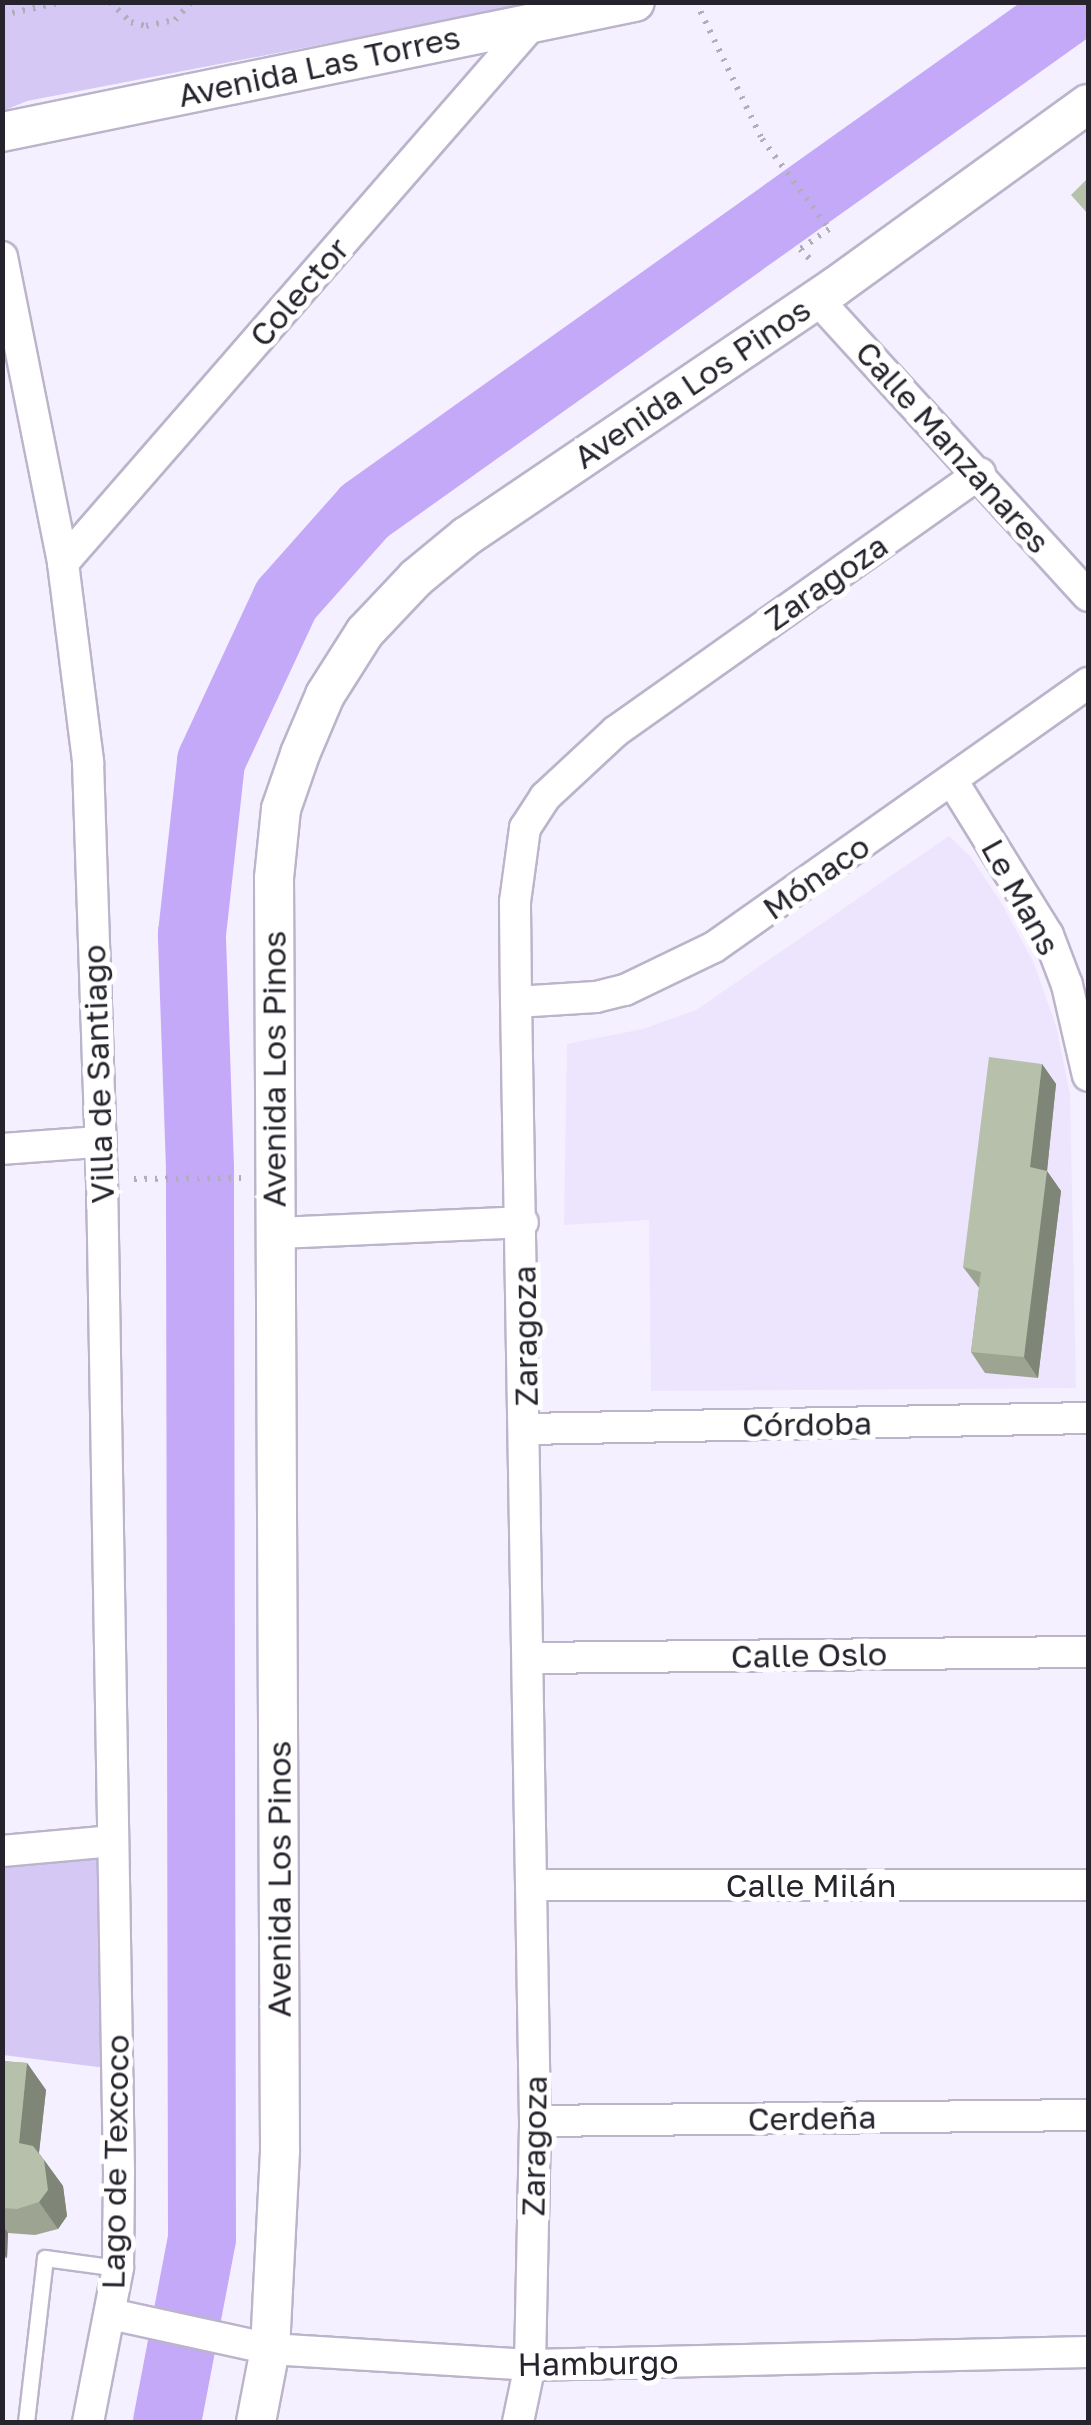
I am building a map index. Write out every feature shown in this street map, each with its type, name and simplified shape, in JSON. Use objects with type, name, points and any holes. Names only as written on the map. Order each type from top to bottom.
[{"type":"street","name":"Avenida Las Torres","points":[[2,132],[635,2]]},
{"type":"street","name":"Colector","points":[[63,562],[534,22]]},
{"type":"street","name":"Avenida Los Pinos","points":[[256,2422],[270,2349],[280,2148],[274,878],[281,808],[325,695],[366,632],[416,578],[468,536],[817,299],[1088,104]]},
{"type":"street","name":"Villa de Santiago","points":[[2,257],[63,562],[80,668],[88,762],[116,1898]]},
{"type":"street","name":"Calle Manzanares","points":[[817,299],[980,473],[1088,596]]},
{"type":"street","name":"Zaragoza","points":[[518,2422],[530,2366],[535,2121],[534,1885],[516,1002],[519,862],[525,828],[545,797],[616,731],[980,473]]},
{"type":"street","name":"Mónaco","points":[[516,1002],[596,997],[672,971],[714,947],[953,782],[1088,683]]},
{"type":"street","name":"Le Mans","points":[[953,782],[1048,934],[1072,1000],[1088,1076]]},
{"type":"street","points":[[2,1149],[98,1142]]},
{"type":"street","points":[[276,1233],[522,1222]]},
{"type":"street","name":"Córdoba","points":[[526,1429],[1088,1418]]},
{"type":"street","name":"Calle Oslo","points":[[530,1658],[1088,1652]]},
{"type":"street","points":[[2,1851],[112,1841]]},
{"type":"street","name":"Calle Milán","points":[[534,1885],[1088,1885]]},
{"type":"street","name":"Lago de Texcoco","points":[[88,2422],[118,2268],[116,1898]]},
{"type":"street","name":"Cerdeña","points":[[535,2121],[1088,2116]]},
{"type":"street","name":"Hamburgo","points":[[111,2314],[270,2349],[530,2366],[1088,2352]]},
{"type":"lane","points":[[26,2422],[45,2258],[118,2268]]},
{"type":"path","points":[[2,15],[63,2]]},
{"type":"path","points":[[110,2],[131,22],[146,26],[175,20],[191,2]]},
{"type":"path","points":[[696,2],[762,139],[829,229]]},
{"type":"path","points":[[134,1178],[212,1179]]},
{"type":"shaded area","points":[[3,2],[537,3],[27,101],[3,111]]},
{"type":"shaded area","points":[[949,836],[970,856],[1002,904],[1033,961],[1056,1026],[1070,1094],[1076,1388],[651,1391],[649,1220],[564,1225],[567,1044],[643,1029],[696,1010]]},
{"type":"shaded area","points":[[120,1855],[130,2071],[3,2055],[3,1867]]},
{"type":"building","points":[[1088,178],[1088,214],[1071,195]]},
{"type":"building","points":[[989,1057],[1042,1064],[1030,1167],[1047,1171],[1024,1357],[971,1352],[981,1272],[963,1267]]},
{"type":"building","points":[[2,2061],[27,2063],[19,2143],[33,2146],[44,2160],[48,2190],[39,2202],[17,2209],[2,2208]]},
{"type":"waterway","points":[[167,2422],[202,2238],[200,1168],[192,934],[211,761],[286,600],[365,511],[1080,2]]}]
